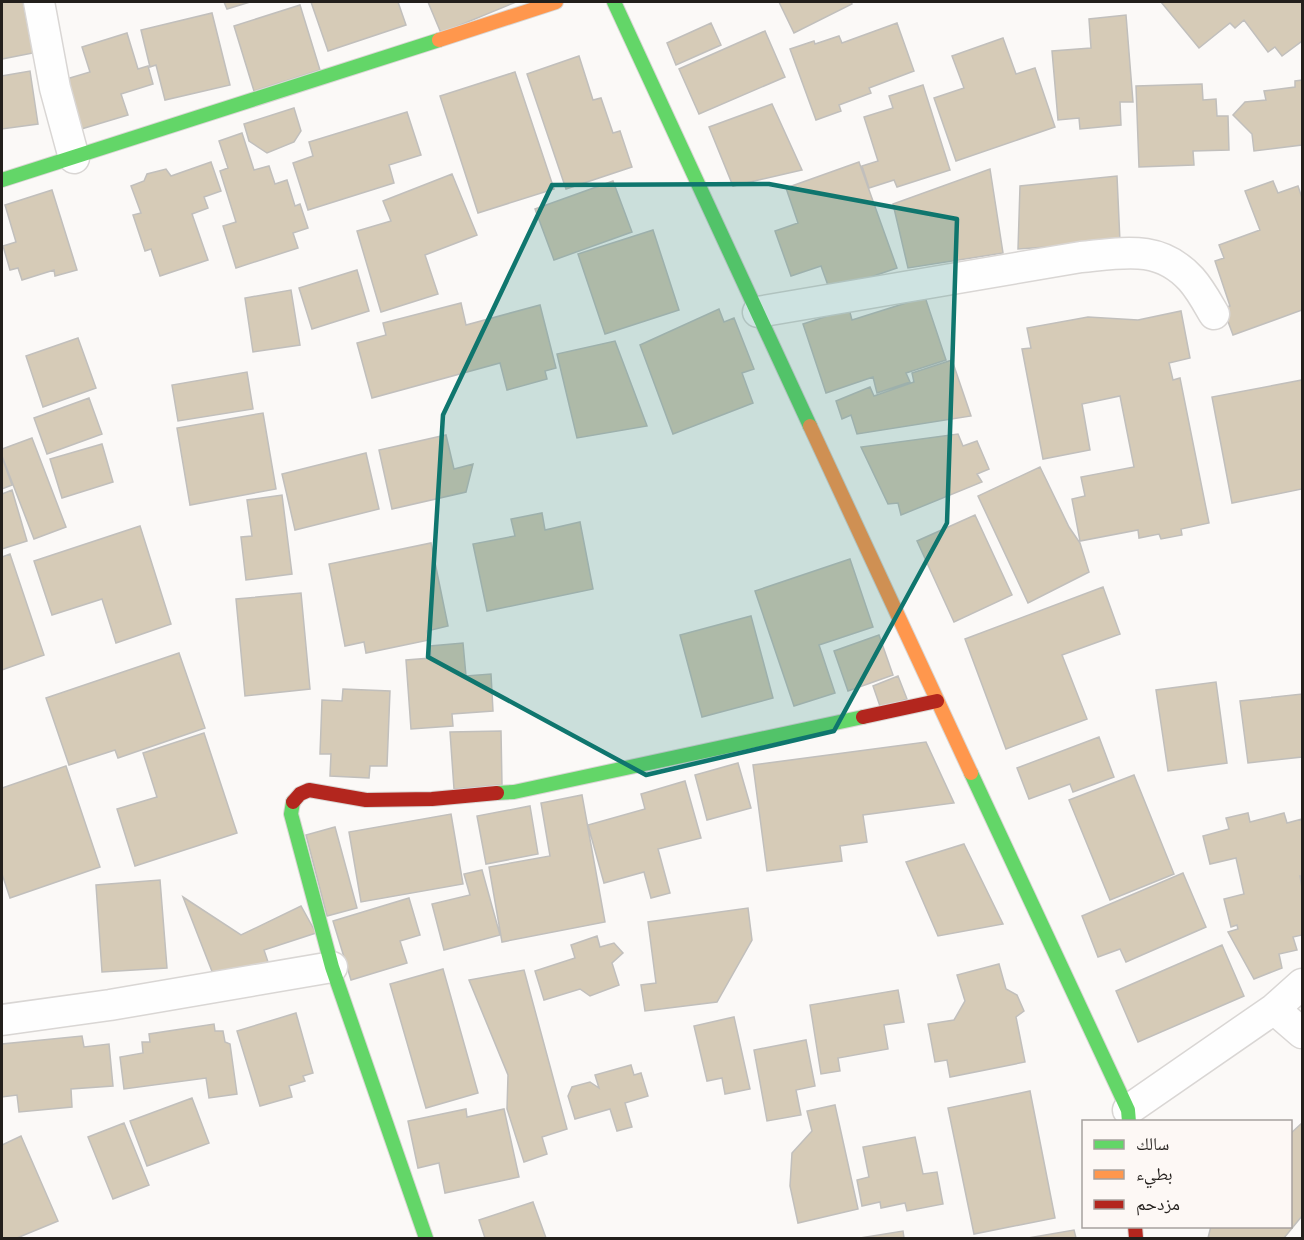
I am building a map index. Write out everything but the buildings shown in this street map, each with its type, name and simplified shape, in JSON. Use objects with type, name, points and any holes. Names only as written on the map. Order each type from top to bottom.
[{"type":"street","points":[[39,2],[55,88],[74,159]]},
{"type":"street","points":[[2,180],[74,159],[556,2]]},
{"type":"street","points":[[614,2],[1128,1116],[1274,1009],[1302,984]]},
{"type":"street","points":[[758,312],[1081,257],[1127,253],[1155,254],[1175,265],[1191,279],[1214,314]]},
{"type":"street","points":[[426,1239],[332,967],[291,814],[292,803],[300,794],[309,790],[366,800],[432,799],[514,792],[937,701]]},
{"type":"street","points":[[2,1020],[110,1005],[332,967]]},
{"type":"street","points":[[1274,1009],[1302,1033]]},
{"type":"highlighted area","points":[[769,184],[957,219],[947,523],[834,731],[646,775],[428,657],[443,415],[552,185]]},
{"type":"traffic: fast","points":[[614,2],[810,426]]},
{"type":"traffic: fast","points":[[2,180],[439,40]]},
{"type":"traffic: fast","points":[[497,793],[514,792],[863,717]]},
{"type":"traffic: fast","points":[[971,773],[1128,1110],[1129,1120]]},
{"type":"traffic: fast","points":[[293,802],[291,814],[332,967],[426,1238]]},
{"type":"traffic: slow","points":[[439,40],[556,2]]},
{"type":"traffic: slow","points":[[810,426],[971,773]]},
{"type":"traffic: jam","points":[[863,717],[937,701]]},
{"type":"traffic: jam","points":[[293,802],[300,794],[309,790],[366,800],[432,799],[497,793]]},
{"type":"traffic: jam","points":[[1135,1228],[1136,1238]]}]
